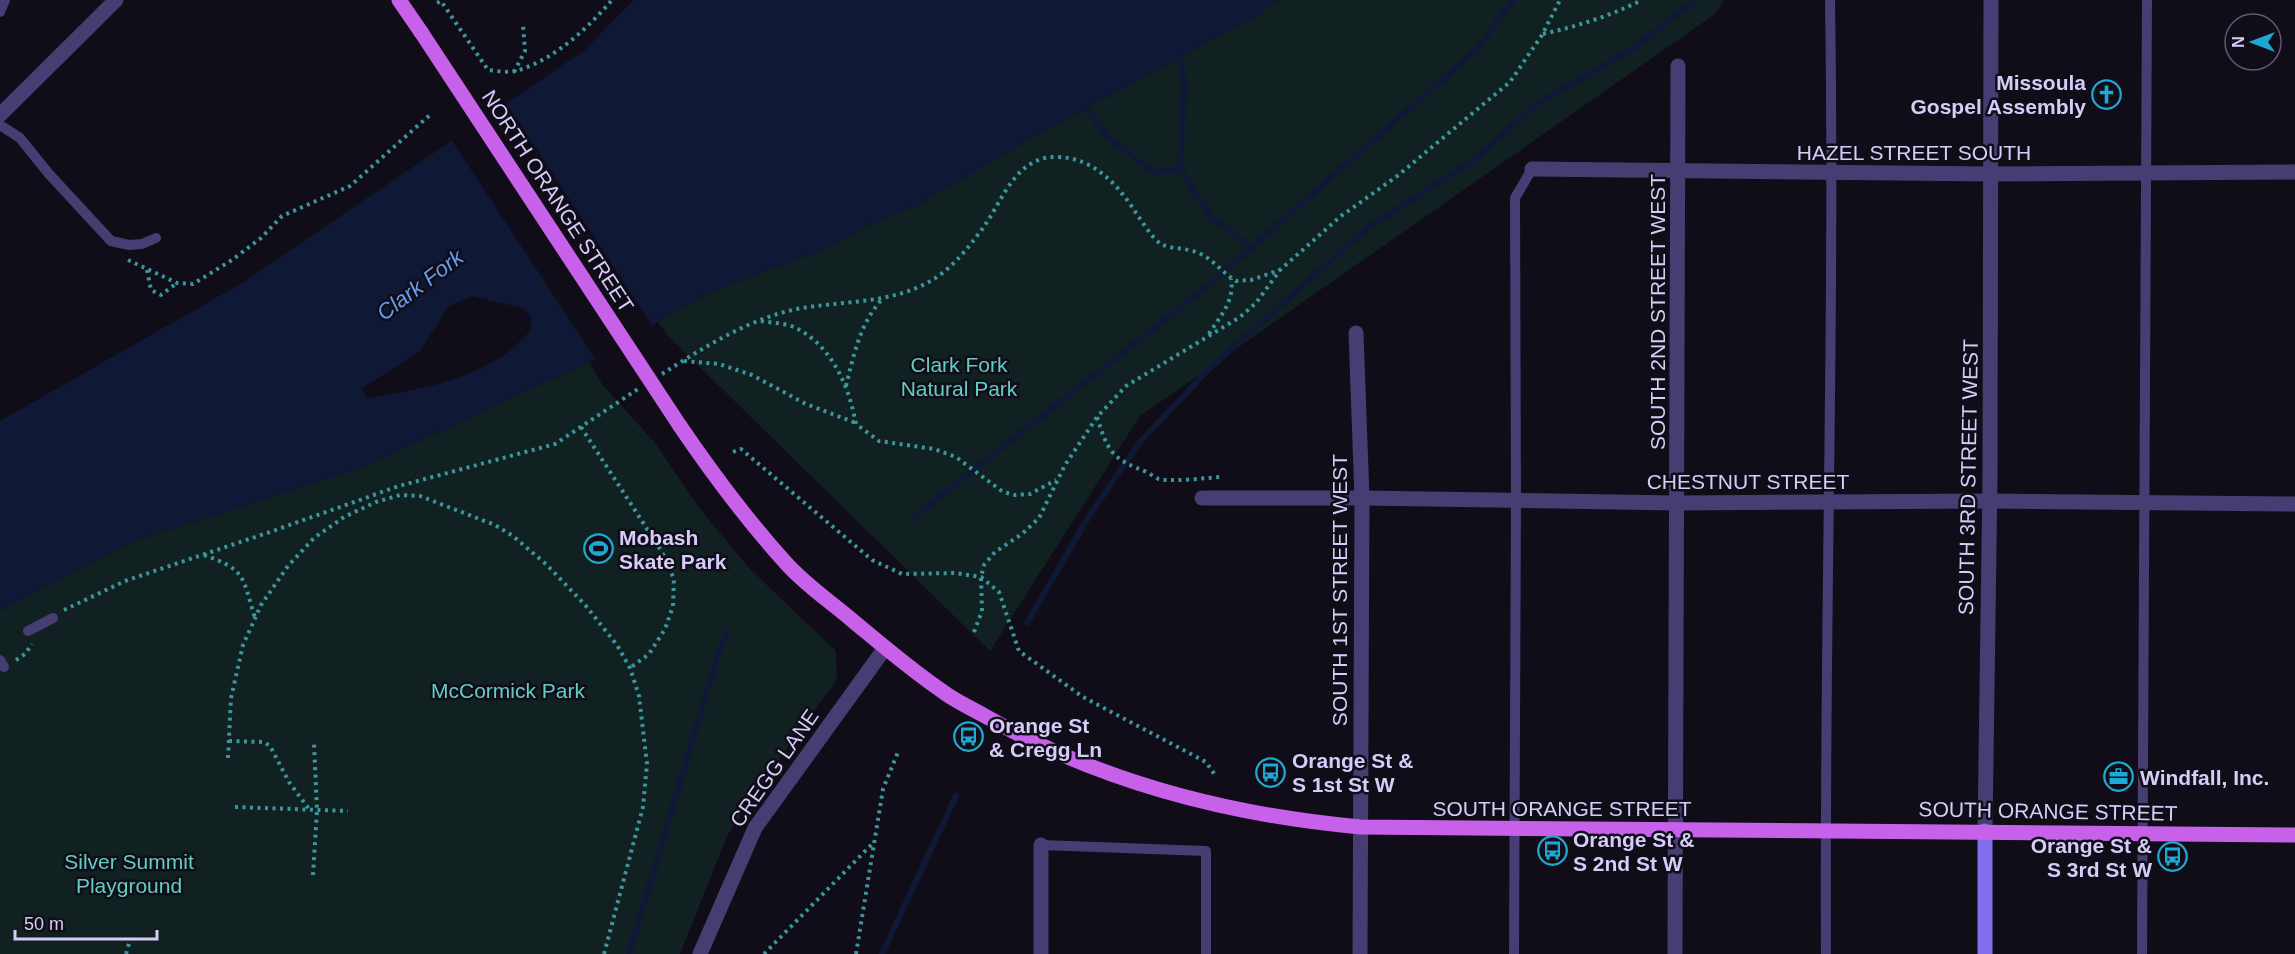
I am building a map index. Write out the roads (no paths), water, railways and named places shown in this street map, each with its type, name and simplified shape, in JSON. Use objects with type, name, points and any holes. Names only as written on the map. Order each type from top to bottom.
[{"type":"main road","name":"NORTH ORANGE STREET","points":[[399,0],[680,426]]},
{"type":"main road","name":"SOUTH ORANGE STREET","points":[[680,426],[722,487],[787,564],[885,648],[943,692],[1023,738],[1077,762],[1206,804],[1274,816],[1360,827],[1985,831],[2295,836]]},
{"type":"main road","name":"SOUTH 3RD STREET WEST","points":[[1985,831],[1985,954]]},
{"type":"street","points":[[0,115],[116,0]]},
{"type":"street","name":"SOUTH 3RD STREET WEST","points":[[1985,831],[1992,0]]},
{"type":"street","name":"SOUTH 2ND STREET WEST","points":[[1675,954],[1678,66]]},
{"type":"street","name":"HAZEL STREET SOUTH","points":[[1532,169],[1992,174],[2295,172]]},
{"type":"street","name":"SOUTH 1ST STREET WEST","points":[[1356,333],[1362,498],[1360,954]]},
{"type":"street","name":"CHESTNUT STREET","points":[[1202,498],[2295,504]]},
{"type":"street","name":"CREGG LANE","points":[[700,954],[755,828],[885,648]]},
{"type":"street","points":[[1041,845],[1041,954]]},
{"type":"lane","points":[[0,12],[5,0]]},
{"type":"lane","points":[[1826,954],[1828,502],[1833,172],[1830,0]]},
{"type":"lane","points":[[2142,954],[2147,0]]},
{"type":"lane","points":[[0,125],[20,138],[49,174],[111,241],[129,245],[142,244],[156,238]]},
{"type":"lane","points":[[1514,954],[1515,198],[1532,169]]},
{"type":"lane","points":[[28,631],[53,618]]},
{"type":"lane","points":[[1041,845],[1206,851],[1206,954]]},
{"type":"water","name":"Clark Fork","points":[[633,0],[1278,0],[1253,18],[1030,139],[916,206],[874,222],[827,248],[704,295],[589,362],[364,467],[129,543],[0,611],[0,421],[242,283],[585,50]],"holes":[[[472,296],[523,308],[532,318],[530,331],[510,351],[486,365],[454,379],[403,392],[368,398],[361,389],[420,351],[449,306]]]},
{"type":"waterway","points":[[915,516],[1209,285],[1476,50],[1513,0]]},
{"type":"waterway","points":[[1027,623],[1089,516],[1139,443],[1210,368],[1370,226],[1471,162],[1538,103],[1631,50],[1696,0]]},
{"type":"waterway","points":[[1181,57],[1184,88],[1180,169],[1212,218],[1251,247]]},
{"type":"waterway","points":[[1086,108],[1107,136],[1153,172],[1180,169]]},
{"type":"waterway","points":[[629,954],[720,648],[727,633]]},
{"type":"waterway","points":[[882,954],[956,796]]},
{"type":"place","name":"Missoula Gospel Assembly","points":[[2107,94]]},
{"type":"place","name":"Mobash Skate Park","points":[[598,549]]},
{"type":"place","name":"Orange St & Cregg Ln","points":[[968,737]]},
{"type":"place","name":"Orange St & S 1st St W","points":[[1271,772]]},
{"type":"place","name":"Windfall, Inc.","points":[[2119,777]]},
{"type":"place","name":"Orange St & S 2nd St W","points":[[1552,851]]},
{"type":"place","name":"Orange St & S 3rd St W","points":[[2173,857]]},
{"type":"park label","name":"Clark Fork Natural Park","points":[[959,376]]},
{"type":"park label","name":"McCormick Park","points":[[508,690]]},
{"type":"park label","name":"Silver Summit Playground","points":[[129,873]]}]
